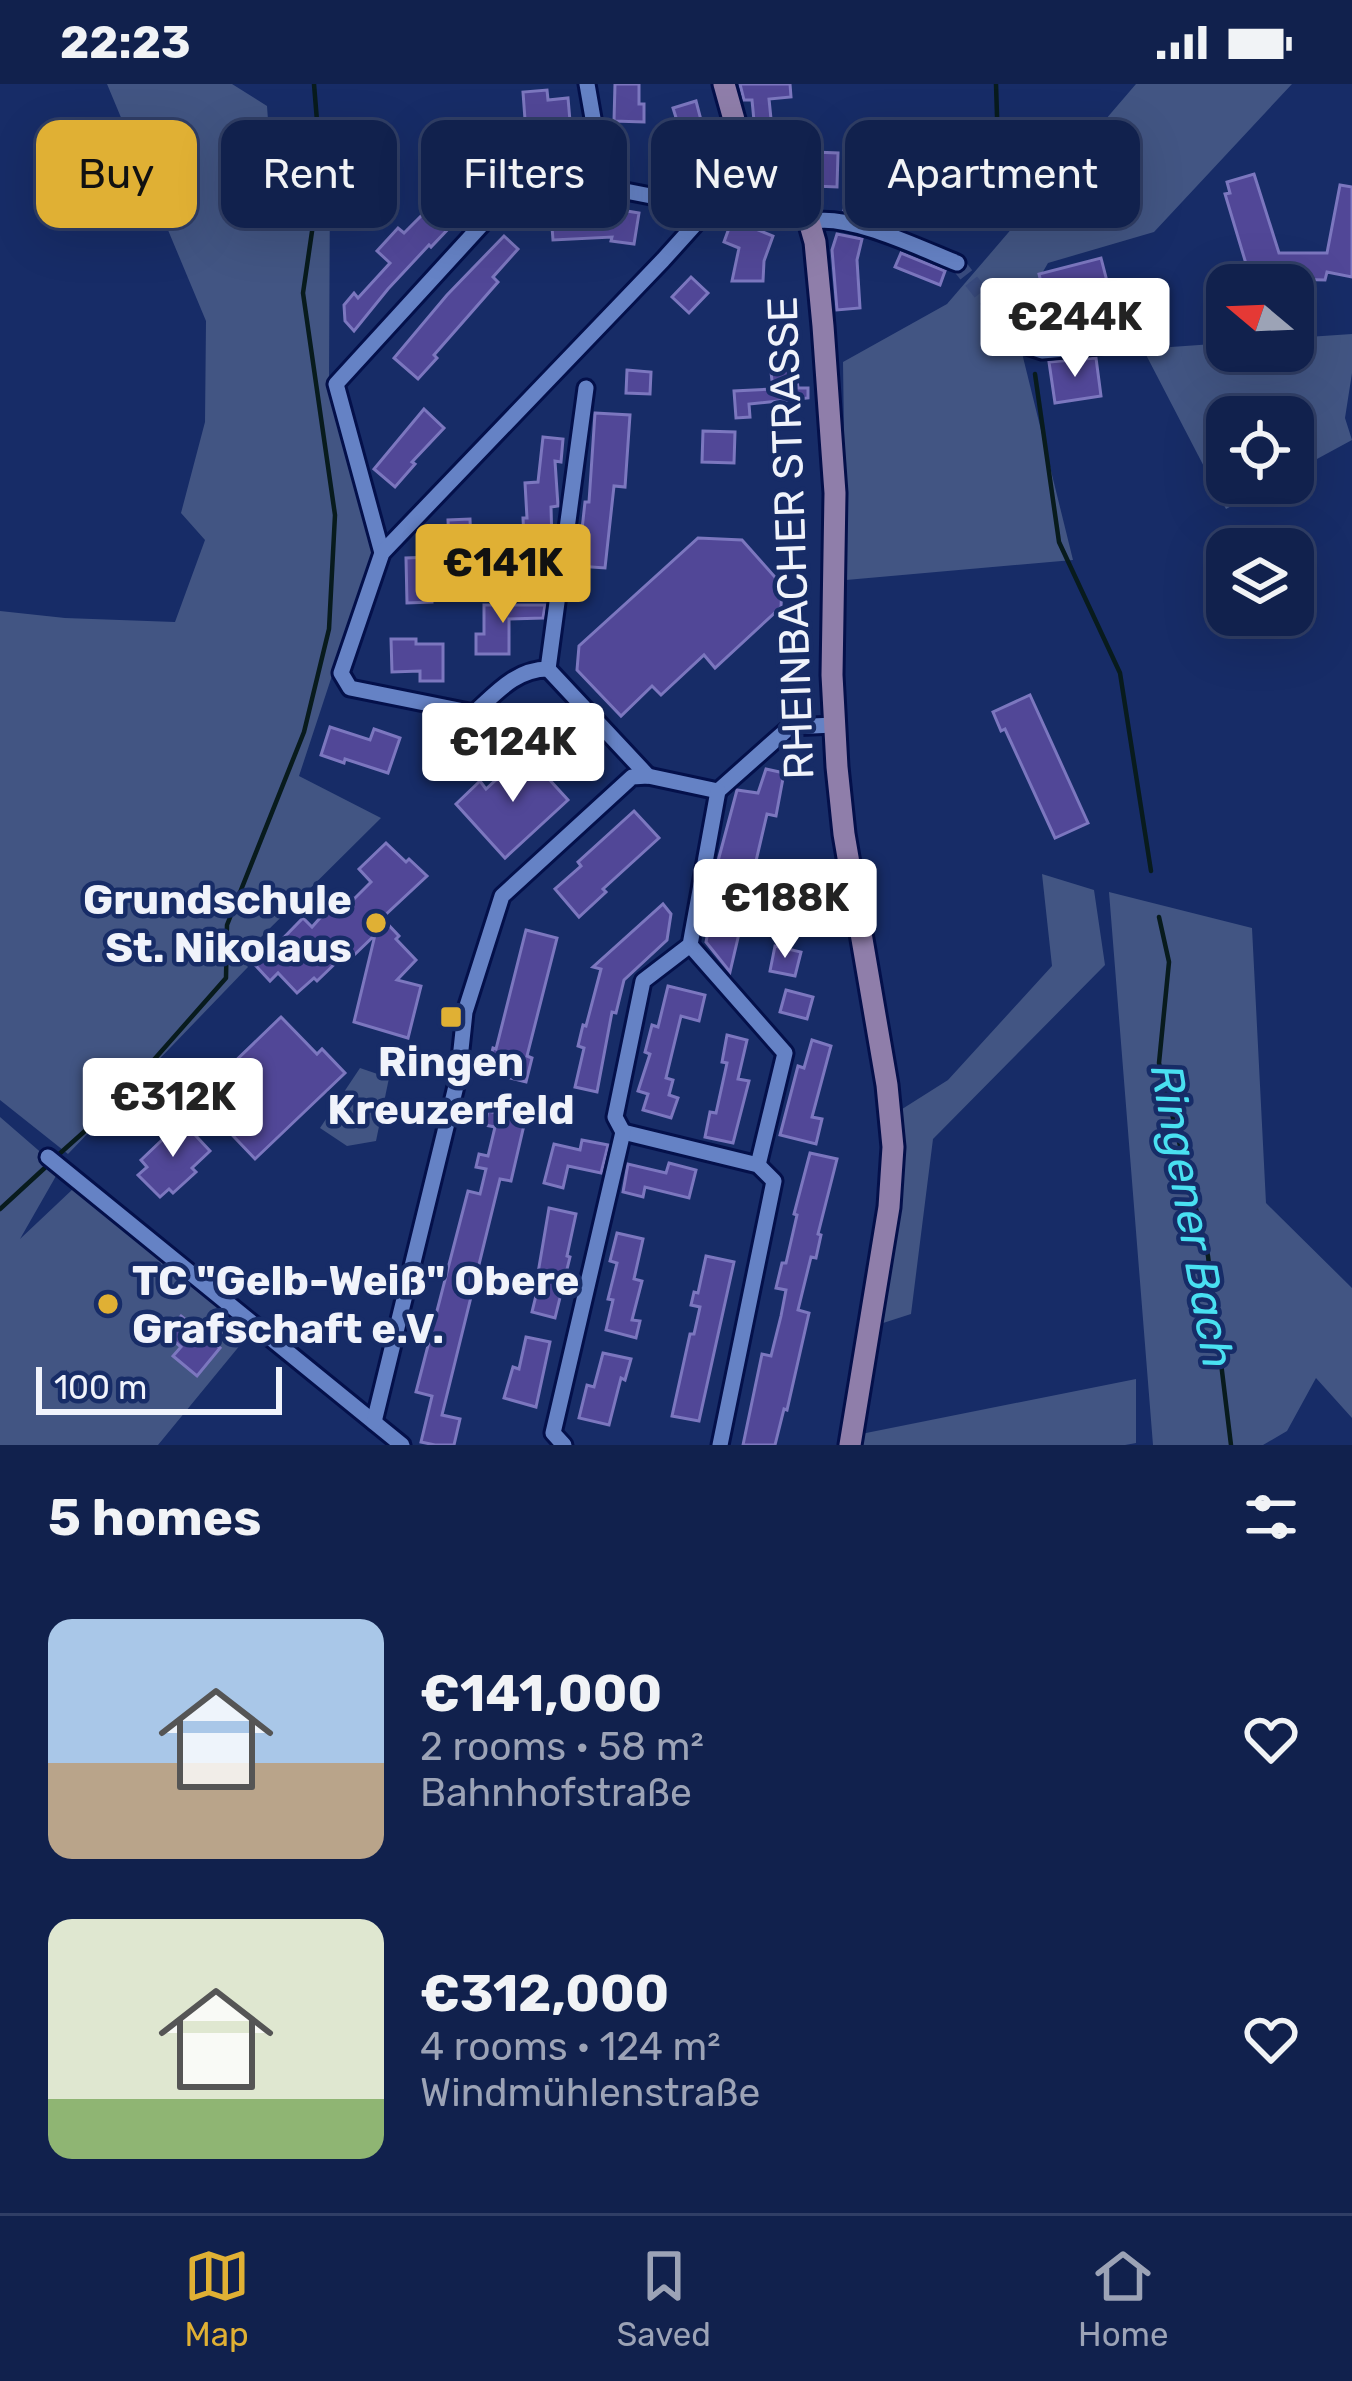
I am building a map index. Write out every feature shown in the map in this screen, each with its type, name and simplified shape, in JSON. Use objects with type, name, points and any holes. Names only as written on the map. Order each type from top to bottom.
[{"type":"main road","points":[[724,84],[734,120]]},
{"type":"main road","name":"RHEINBACHER STRASSE","points":[[811,228],[835,493],[834,724],[844,834],[887,1084],[892,1147],[889,1207],[850,1445]]},
{"type":"street","points":[[586,84],[593,120]]},
{"type":"street","points":[[821,220],[893,237],[957,263]]},
{"type":"street","points":[[382,553],[336,383],[478,228]]},
{"type":"street","points":[[649,776],[548,669],[532,669],[512,679],[474,713],[350,688],[341,673],[382,553],[692,228]]},
{"type":"street","points":[[1002,320],[1024,345],[1042,351],[1142,342]]},
{"type":"street","points":[[548,669],[586,388]]},
{"type":"street","points":[[564,1445],[554,1432],[622,1132],[615,1117],[643,981],[690,945],[718,791],[790,727],[834,724]]},
{"type":"street","points":[[374,1422],[458,1078],[465,1012],[502,896],[632,777],[649,776],[718,791]]},
{"type":"street","points":[[690,945],[785,1053],[758,1166]]},
{"type":"street","points":[[622,1132],[758,1166],[774,1181],[720,1445]]},
{"type":"street","points":[[48,1156],[402,1445]]},
{"type":"shaded area","points":[[107,84],[232,84],[267,106],[268,120],[221,120],[221,228],[330,228],[329,379],[374,548],[299,776],[381,818],[240,958],[248,967],[68,1154],[0,1100],[0,611],[175,622],[205,540],[181,513],[205,422],[206,321],[167,228],[197,228],[197,120],[122,120]]},
{"type":"shaded area","points":[[1136,84],[1292,84],[1154,232],[1048,263],[1010,329],[1022,353],[1073,560],[846,580],[843,362],[947,304],[1012,228],[1140,228],[1140,120],[1105,120]]},
{"type":"shaded area","points":[[1352,334],[1345,418],[1352,440],[1314,461],[1314,396],[1206,396],[1206,470],[1143,349],[1206,344],[1206,372],[1314,372],[1314,337]]},
{"type":"shaded area","points":[[1042,874],[1094,890],[1105,965],[933,1139],[911,1314],[880,1324],[899,1111],[948,1080],[1052,966]]},
{"type":"shaded area","points":[[1109,892],[1252,928],[1266,1203],[1352,1288],[1352,1418],[1316,1378],[1287,1431],[1263,1445],[1153,1445]]},
{"type":"shaded area","points":[[360,1068],[389,1078],[376,1141],[347,1146],[320,1128]]},
{"type":"shaded area","name":"TC \"Gelb-Weiß\" Obere Grafschaft e.V.","points":[[0,1117],[60,1169],[20,1239],[74,1188],[250,1333],[158,1445],[0,1445]]},
{"type":"shaded area","points":[[1136,1379],[1136,1443],[859,1445],[861,1434]]},
{"type":"building","points":[[615,84],[639,84],[644,122],[614,120]]},
{"type":"building","points":[[740,84],[790,84],[791,97],[769,99],[771,120],[754,120],[752,100],[744,100]]},
{"type":"building","points":[[547,90],[548,100],[568,98],[570,120],[525,120],[523,92]]},
{"type":"building","points":[[696,101],[701,120],[677,120],[673,108]]},
{"type":"building","points":[[821,152],[838,153],[837,187],[821,186]]},
{"type":"building","points":[[1254,174],[1279,253],[1327,253],[1340,185],[1352,187],[1352,277],[1327,272],[1325,280],[1314,280],[1314,264],[1246,264],[1225,194],[1230,193],[1227,182]]},
{"type":"building","points":[[627,211],[639,213],[634,244],[611,241],[612,237],[553,240],[552,228],[627,228]]},
{"type":"building","points":[[421,216],[421,228],[449,228],[354,331],[345,321],[344,305],[354,293],[358,298],[390,263],[377,251],[398,228],[404,233]]},
{"type":"building","points":[[729,228],[753,228],[773,236],[763,281],[732,281],[739,248],[724,242]]},
{"type":"building","points":[[837,234],[862,239],[857,260],[860,308],[837,310],[832,250]]},
{"type":"building","points":[[504,236],[518,249],[493,277],[498,282],[418,379],[394,358]]},
{"type":"building","points":[[901,253],[945,271],[940,285],[895,267]]},
{"type":"building","points":[[1101,258],[1110,293],[1076,302],[1084,335],[1055,338],[1039,274]]},
{"type":"building","points":[[691,277],[708,293],[689,313],[672,297]]},
{"type":"building","points":[[1145,298],[1148,327],[1122,329],[1120,301]]},
{"type":"building","points":[[1096,358],[1101,396],[1055,403],[1049,362]]},
{"type":"building","points":[[627,370],[651,372],[650,394],[626,393]]},
{"type":"building","points":[[796,370],[798,388],[808,388],[808,398],[749,404],[750,417],[736,418],[734,391],[773,389],[771,372]]},
{"type":"building","points":[[424,409],[444,428],[395,487],[374,469]]},
{"type":"building","points":[[595,413],[630,415],[625,487],[614,486],[605,568],[578,566],[585,502],[589,502]]},
{"type":"building","points":[[703,431],[735,432],[734,463],[702,462]]},
{"type":"building","points":[[543,437],[563,439],[561,462],[555,461],[558,506],[551,507],[552,543],[543,543],[538,586],[505,581],[508,557],[525,559],[525,483],[538,482]]},
{"type":"building","points":[[470,519],[471,544],[449,545],[448,520]]},
{"type":"building","points":[[698,538],[742,540],[782,585],[781,607],[715,668],[704,655],[661,695],[652,686],[621,716],[577,670],[579,646]]},
{"type":"building","points":[[431,557],[432,602],[407,603],[406,558]]},
{"type":"building","points":[[484,605],[545,605],[543,618],[509,619],[509,654],[476,654],[476,634],[484,634]]},
{"type":"building","points":[[391,639],[443,644],[443,681],[420,681],[420,671],[392,672]]},
{"type":"building","points":[[1030,695],[1088,823],[1055,838],[993,712]]},
{"type":"building","points":[[330,727],[370,740],[374,729],[400,738],[388,773],[321,755]]},
{"type":"building","points":[[525,753],[568,800],[505,858],[456,804],[480,781],[486,789]]},
{"type":"building","points":[[766,769],[784,773],[776,816],[767,814],[730,972],[706,942],[722,862],[718,861],[737,790],[758,793]]},
{"type":"building","points":[[634,811],[659,838],[579,917],[555,889]]},
{"type":"building","points":[[386,843],[427,876],[382,918],[416,960],[397,980],[421,986],[408,1038],[354,1022],[375,935],[350,959],[345,954],[297,993],[278,973],[270,981],[256,966],[303,918],[312,927],[328,909],[331,912],[350,895],[354,899],[371,882],[359,869]]},
{"type":"building","points":[[663,904],[671,914],[667,940],[624,980],[616,1013],[612,1012],[597,1092],[575,1087],[584,1048],[578,1046],[601,969],[593,967]]},
{"type":"building","points":[[526,930],[557,938],[527,1056],[532,1058],[526,1082],[487,1072]]},
{"type":"building","points":[[775,946],[801,952],[795,976],[770,971]]},
{"type":"building","points":[[668,986],[705,995],[699,1021],[681,1016],[666,1078],[673,1080],[669,1095],[678,1098],[671,1118],[643,1110],[648,1094],[638,1091],[650,1054],[645,1052],[652,1025],[658,1027]]},
{"type":"building","points":[[786,990],[813,997],[807,1019],[780,1012]]},
{"type":"building","points":[[281,1017],[317,1054],[322,1049],[345,1073],[255,1159],[197,1098]]},
{"type":"building","points":[[727,1035],[747,1040],[738,1079],[749,1081],[733,1143],[705,1137],[710,1112],[716,1113],[727,1063],[722,1062]]},
{"type":"building","points":[[812,1040],[831,1046],[812,1117],[822,1119],[816,1144],[780,1135],[798,1066],[804,1068]]},
{"type":"building","points":[[502,1106],[527,1112],[511,1181],[500,1179],[442,1415],[460,1419],[454,1445],[421,1442],[432,1396],[416,1392],[468,1191],[480,1194],[486,1169],[476,1167],[479,1154],[488,1156],[495,1127],[485,1125],[488,1111],[500,1114]]},
{"type":"building","points":[[182,1121],[210,1151],[192,1168],[196,1172],[173,1193],[169,1189],[160,1197],[138,1175],[147,1167],[141,1160]]},
{"type":"building","points":[[582,1140],[608,1145],[601,1173],[568,1166],[563,1188],[544,1183],[554,1144],[580,1150]]},
{"type":"building","points":[[810,1153],[837,1159],[816,1258],[811,1257],[798,1310],[809,1313],[787,1410],[775,1445],[743,1445],[762,1354],[771,1356],[781,1316],[786,1290],[776,1288]]},
{"type":"building","points":[[669,1163],[696,1170],[689,1198],[645,1187],[643,1197],[623,1192],[628,1164],[666,1173]]},
{"type":"building","points":[[549,1208],[576,1214],[555,1318],[532,1312]]},
{"type":"building","points":[[617,1233],[643,1239],[634,1279],[642,1281],[632,1320],[640,1321],[636,1338],[606,1330],[617,1263],[610,1261]]},
{"type":"building","points":[[706,1256],[734,1262],[699,1421],[672,1416],[700,1307],[691,1305]]},
{"type":"building","points":[[181,1316],[220,1348],[197,1376],[173,1356],[181,1347],[166,1334]]},
{"type":"building","points":[[526,1337],[550,1342],[536,1407],[504,1398],[513,1367],[519,1369]]},
{"type":"building","points":[[603,1353],[631,1359],[609,1425],[579,1418],[587,1385],[594,1387]]},
{"type":"waterway","points":[[57,1156],[114,1105],[226,978],[227,925],[304,732],[329,629],[335,515],[303,293],[321,170],[314,84]]},
{"type":"waterway","name":"Ringener Bach","points":[[996,84],[997,120]]},
{"type":"waterway","name":"Ringener Bach","points":[[1035,374],[1059,542],[1120,673],[1151,871]]},
{"type":"waterway","name":"Ringener Bach","points":[[1159,917],[1169,962],[1159,1063],[1208,1256],[1231,1445]]},
{"type":"waterway","points":[[0,1209],[49,1164]]},
{"type":"tunnel","points":[[957,263],[1002,320]]},
{"type":"place","name":"Grundschule St. Nikolaus","points":[[376,923]]},
{"type":"place","name":"Ringen Kreuzerfeld","points":[[451,1017]]},
{"type":"place","name":"TC \"Gelb-Weiß\" Obere Grafschaft e.V.","points":[[108,1304]]}]
